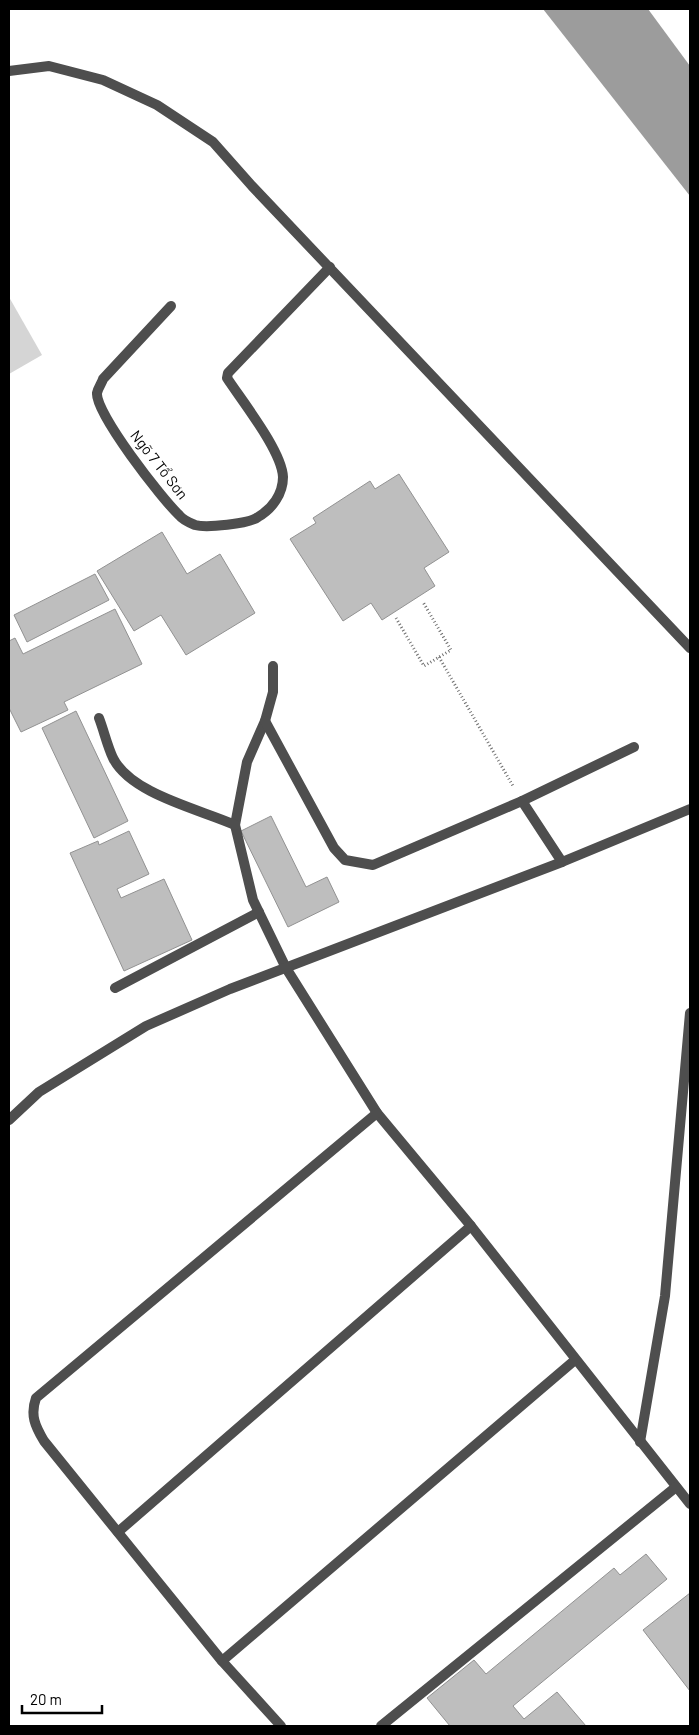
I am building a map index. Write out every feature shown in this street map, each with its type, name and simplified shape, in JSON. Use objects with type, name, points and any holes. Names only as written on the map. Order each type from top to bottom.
[{"type":"street","points":[[9,71],[49,66],[103,80],[157,105],[213,142],[252,186],[690,648]]},
{"type":"street","name":"Ngõ 7 Tổ Sơn","points":[[171,306],[104,379],[97,393],[100,407],[113,430],[165,500],[180,517],[196,525],[253,521],[268,511],[278,498],[283,478],[280,463],[273,448],[227,378],[228,373],[330,267]]},
{"type":"street","points":[[273,666],[273,692],[265,721],[247,762],[235,825],[252,900],[286,968],[377,1113],[471,1226],[690,1504]]},
{"type":"street","points":[[99,718],[113,759],[133,781],[172,800],[235,825]]},
{"type":"street","points":[[265,721],[334,848],[345,860],[373,865],[522,801],[634,747]]},
{"type":"street","points":[[522,801],[562,862]]},
{"type":"street","points":[[9,1120],[39,1092],[146,1026],[286,968],[562,862],[690,809]]},
{"type":"street","points":[[115,988],[259,912]]},
{"type":"street","points":[[640,1442],[665,1296],[690,1013]]},
{"type":"street","points":[[281,1726],[222,1661],[44,1441],[35,1426],[32,1410],[36,1398],[377,1113]]},
{"type":"street","points":[[118,1532],[471,1226]]},
{"type":"street","points":[[222,1661],[575,1360]]},
{"type":"street","points":[[382,1726],[676,1487]]},
{"type":"path","points":[[396,618],[424,666],[451,650],[423,602]]},
{"type":"path","points":[[439,657],[522,801]]},
{"type":"shaded area","points":[[543,9],[648,9],[690,66],[690,196]]},
{"type":"shaded area","points":[[9,297],[42,355],[9,374]]},
{"type":"building","points":[[399,474],[449,552],[424,568],[435,586],[382,620],[371,603],[343,621],[290,539],[316,523],[313,518],[370,481],[375,489]]},
{"type":"building","points":[[162,532],[187,574],[220,554],[255,613],[186,655],[161,615],[134,631],[97,571]]},
{"type":"building","points":[[95,574],[109,600],[27,642],[14,615]]},
{"type":"building","points":[[115,609],[142,664],[64,702],[68,710],[21,732],[9,708],[9,641],[15,638],[23,654]]},
{"type":"building","points":[[76,711],[128,821],[94,838],[42,728]]},
{"type":"building","points":[[271,816],[306,887],[327,877],[339,902],[288,927],[241,831]]},
{"type":"building","points":[[129,831],[149,874],[117,889],[121,898],[164,879],[192,940],[124,971],[70,853],[98,841],[99,845]]},
{"type":"building","points":[[646,1554],[667,1579],[513,1706],[524,1719],[557,1692],[586,1726],[450,1726],[427,1698],[474,1660],[486,1674],[614,1568],[620,1575]]},
{"type":"building","points":[[690,1593],[690,1691],[643,1630]]}]
